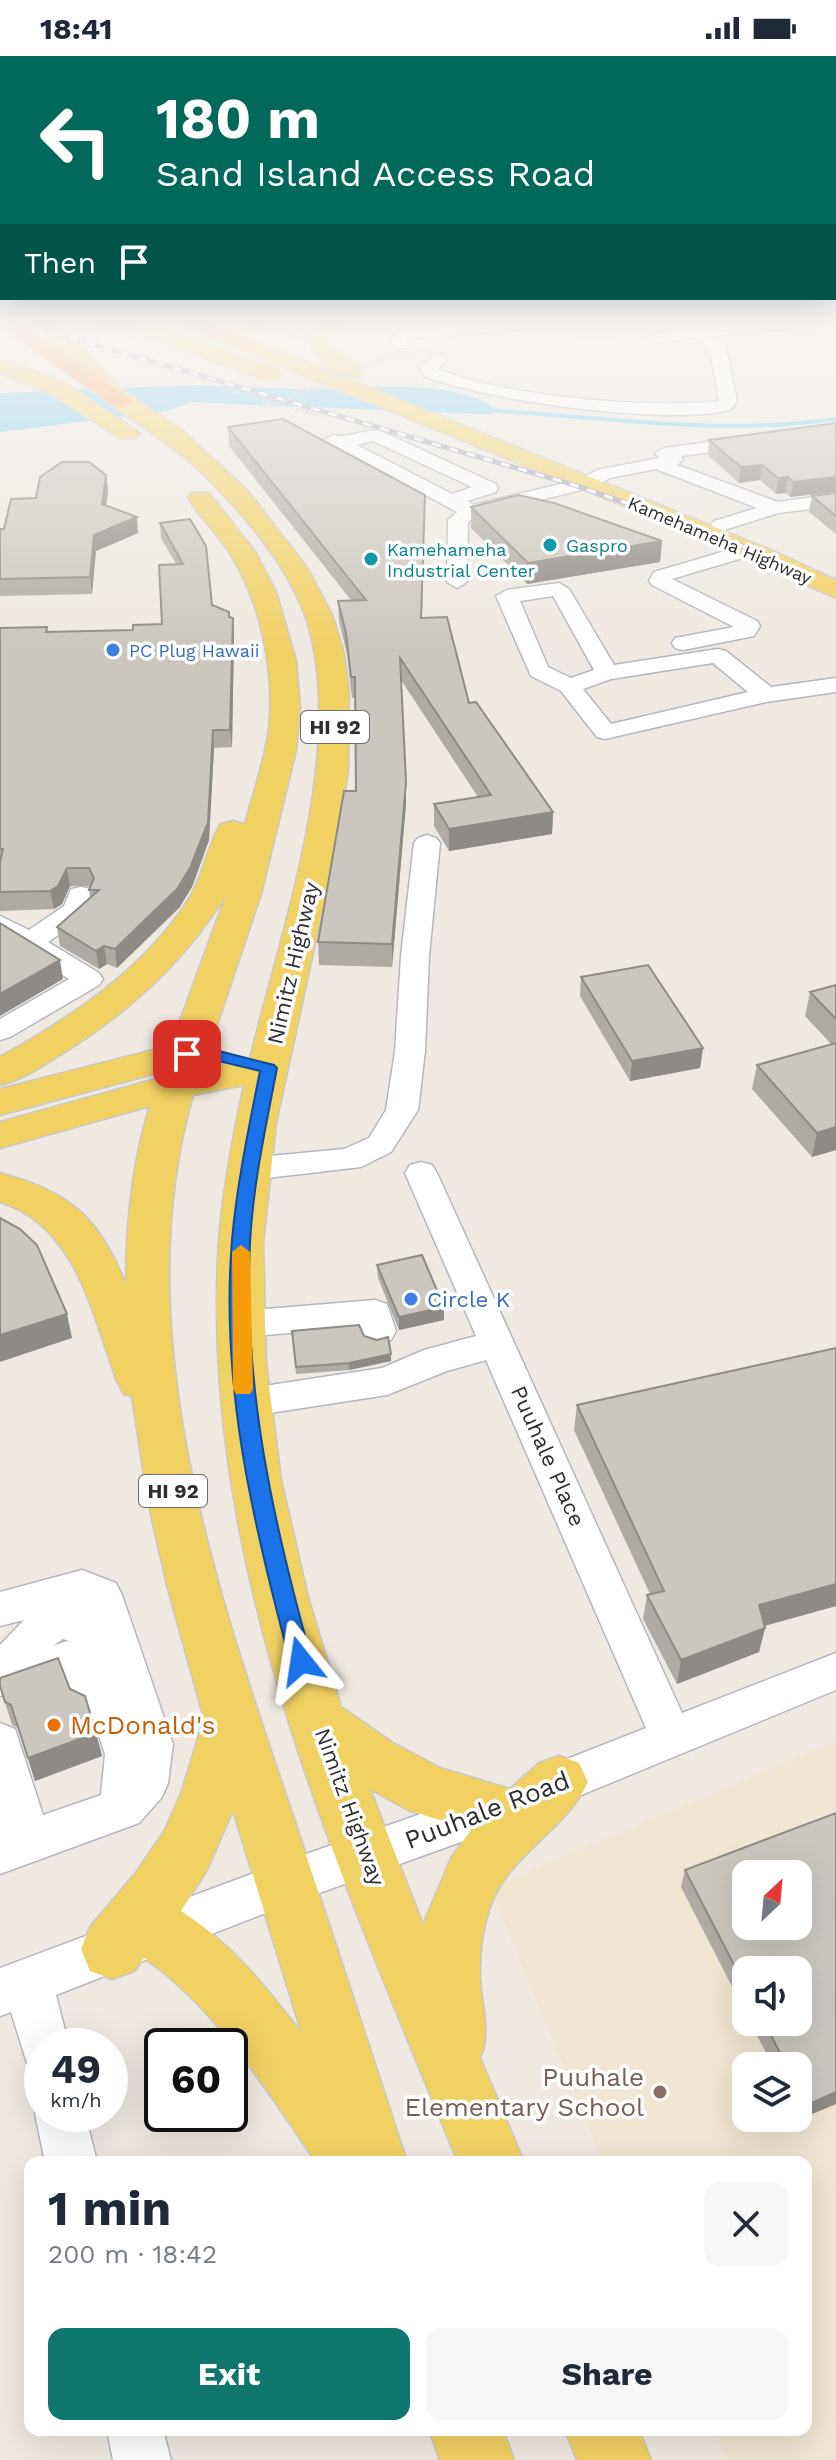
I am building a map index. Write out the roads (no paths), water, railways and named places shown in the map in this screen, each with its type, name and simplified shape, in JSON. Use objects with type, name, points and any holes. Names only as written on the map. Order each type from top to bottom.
[{"type":"main road","name":"Nimitz Highway","points":[[129,428],[153,442],[204,461],[232,490],[306,586],[321,621],[333,670],[336,733],[319,850],[249,1169],[241,1243],[244,1403],[268,1542],[320,1724],[384,1904],[489,2156]]},
{"type":"main road","name":"Nimitz Highway","points":[[143,428],[153,442]]},
{"type":"main road","name":"Kamehameha Highway","points":[[451,428],[721,525],[836,576]]},
{"type":"main road","name":"Kamehameha Highway","points":[[488,428],[836,590]]},
{"type":"main road","name":"HI 92","points":[[181,477],[245,555],[273,621],[284,686],[284,730],[239,910],[182,1070],[157,1162],[149,1243],[150,1335],[160,1426],[178,1519],[208,1643],[372,2156]]},
{"type":"main road","points":[[0,1073],[77,1027],[121,993],[161,956],[186,926],[209,896],[223,865],[246,789],[284,730]]},
{"type":"main road","points":[[0,1102],[182,1070],[269,1068]]},
{"type":"main road","points":[[0,1135],[182,1070]]},
{"type":"main road","points":[[0,1187],[26,1195],[64,1219],[90,1250],[160,1426]]},
{"type":"main road","points":[[232,1718],[213,1788],[194,1837],[135,1940],[186,1949],[233,1994],[316,2103],[351,2156]]},
{"type":"main road","points":[[320,1724],[373,1761],[428,1791],[493,1810]]},
{"type":"main road","points":[[458,2081],[449,1957],[454,1923],[465,1889],[486,1853],[559,1782]]},
{"type":"main road","points":[[468,2436],[477,2460]]},
{"type":"main road","points":[[604,2436],[614,2460]]},
{"type":"street","points":[[457,582],[458,520],[471,511],[674,460],[664,453],[836,430]]},
{"type":"street","points":[[450,500],[489,488],[375,435],[329,432],[450,500],[471,511]]},
{"type":"street","points":[[656,463],[776,508]]},
{"type":"street","points":[[721,525],[776,508],[836,500]]},
{"type":"street","points":[[668,646],[746,631],[749,626],[659,581],[661,576],[749,550]]},
{"type":"street","points":[[607,673],[559,589],[507,596],[539,671],[569,686],[605,732],[766,695],[836,685]]},
{"type":"street","points":[[569,686],[607,673],[718,656],[766,695]]},
{"type":"street","points":[[249,1169],[350,1159],[380,1145],[402,1110],[410,1051],[415,956],[427,843]]},
{"type":"street","points":[[30,942],[76,910],[81,895]]},
{"type":"street","points":[[0,924],[89,979],[0,1031]]},
{"type":"street","name":"Puuhale Place","points":[[421,1173],[672,1739]]},
{"type":"street","points":[[242,1324],[336,1327]]},
{"type":"street","points":[[244,1403],[499,1343]]},
{"type":"street","points":[[0,1609],[82,1587],[102,1595],[151,1744],[146,1783],[124,1788],[14,1847],[0,1743]]},
{"type":"street","points":[[0,1680],[67,1659],[82,1664],[124,1788]]},
{"type":"street","name":"Puuhale Road","points":[[7,1988],[286,1883],[493,1810],[836,1671]]},
{"type":"street","points":[[7,1988],[33,2028]]},
{"type":"street","points":[[64,2132],[70,2156]]},
{"type":"street","points":[[136,2436],[142,2460]]},
{"type":"water","points":[[0,428],[30,428],[0,432]]},
{"type":"railway","points":[[380,428],[571,484],[696,527],[761,554]]},
{"type":"railway","points":[[756,552],[783,563]]},
{"type":"place","name":"Gaspro","points":[[550,545]]},
{"type":"place","name":"Kamehameha Industrial Center","points":[[371,559]]},
{"type":"place","name":"PC Plug Hawaii","points":[[113,650]]},
{"type":"place","name":"Circle K","points":[[411,1299]]},
{"type":"place","name":"McDonald's","points":[[54,1725]]},
{"type":"place","name":"Puuhale Elementary School","points":[[660,2092]]}]
